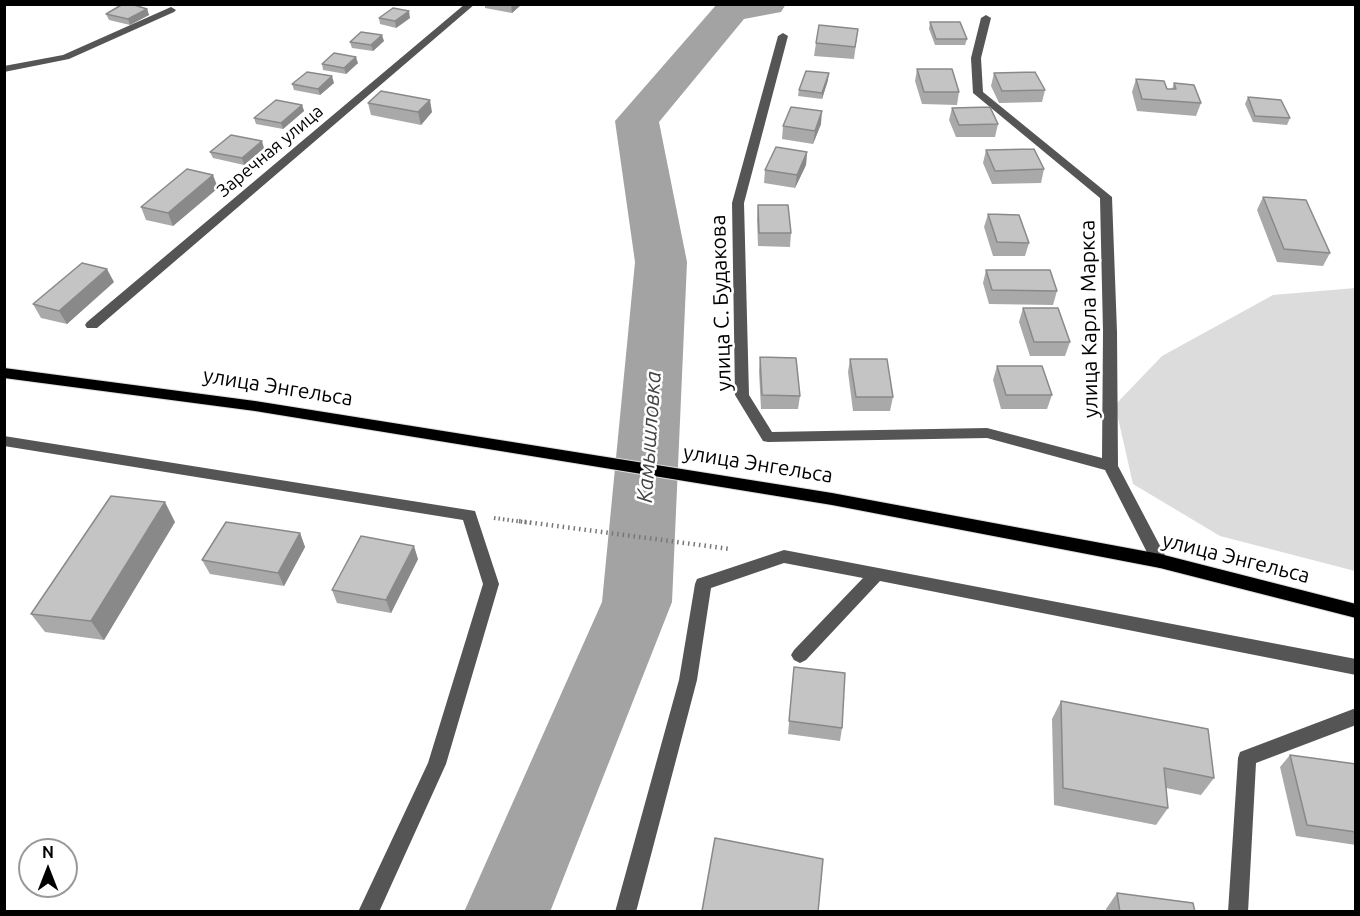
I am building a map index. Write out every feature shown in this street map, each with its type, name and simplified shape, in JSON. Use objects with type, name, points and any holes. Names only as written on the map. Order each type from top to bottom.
[{"type":"main road","name":"улица Энгельса","points":[[4,373],[255,406],[832,499],[1160,561],[1356,611]]},
{"type":"street","name":"Заречная улица","points":[[92,326],[471,4]]},
{"type":"street","points":[[4,69],[66,57],[171,10]]},
{"type":"street","name":"улица Карла Маркса","points":[[986,18],[976,58],[978,93],[1106,197],[1110,332],[1110,466],[1160,561]]},
{"type":"street","name":"улица С. Будакова","points":[[783,36],[738,203],[742,395],[768,436],[987,433],[1110,466]]},
{"type":"street","points":[[4,441],[469,515],[491,584],[437,764],[368,912]]},
{"type":"street","points":[[625,912],[688,680],[703,584],[784,556],[1356,667]]},
{"type":"street","points":[[800,655],[876,575]]},
{"type":"street","points":[[1238,912],[1247,758],[1356,716]]},
{"type":"path","points":[[469,515],[688,543]]},
{"type":"shaded area","points":[[1355,288],[1355,571],[1220,536],[1133,484],[1115,405],[1162,356],[1273,295]]},
{"type":"building","points":[[123,4],[147,9],[128,19],[106,14]]},
{"type":"building","points":[[393,8],[409,11],[395,21],[379,18]]},
{"type":"building","points":[[930,22],[960,22],[967,39],[936,39]]},
{"type":"building","points":[[819,25],[858,29],[855,47],[816,43]]},
{"type":"building","points":[[361,32],[382,35],[371,45],[350,42]]},
{"type":"building","points":[[334,53],[356,57],[344,68],[322,64]]},
{"type":"building","points":[[917,69],[952,69],[959,92],[924,92]]},
{"type":"building","points":[[806,71],[829,73],[822,93],[799,90]]},
{"type":"building","points":[[307,72],[332,76],[318,89],[292,84]]},
{"type":"building","points":[[1035,72],[1045,90],[1002,91],[994,73]]},
{"type":"building","points":[[1136,79],[1164,81],[1167,89],[1176,89],[1174,83],[1194,85],[1201,103],[1142,99]]},
{"type":"building","points":[[381,91],[430,100],[418,112],[368,103]]},
{"type":"building","points":[[1248,97],[1281,100],[1290,118],[1255,116]]},
{"type":"building","points":[[276,100],[302,105],[281,123],[254,118]]},
{"type":"building","points":[[791,107],[822,111],[815,131],[783,126]]},
{"type":"building","points":[[990,107],[998,124],[959,125],[952,108]]},
{"type":"building","points":[[231,135],[262,141],[242,158],[210,152]]},
{"type":"building","points":[[776,147],[807,152],[797,175],[765,170]]},
{"type":"building","points":[[1034,149],[1044,169],[995,171],[986,150]]},
{"type":"building","points":[[187,169],[213,175],[168,213],[141,207]]},
{"type":"building","points":[[1263,197],[1306,200],[1330,253],[1284,249]]},
{"type":"building","points":[[758,205],[788,205],[791,233],[759,233]]},
{"type":"building","points":[[988,214],[1019,215],[1029,243],[997,242]]},
{"type":"building","points":[[82,263],[107,269],[59,311],[33,304]]},
{"type":"building","points":[[986,270],[1050,270],[1057,291],[992,290]]},
{"type":"building","points":[[1023,308],[1058,308],[1070,342],[1034,342]]},
{"type":"building","points":[[760,357],[796,358],[800,396],[762,395]]},
{"type":"building","points":[[850,359],[887,359],[893,397],[856,397]]},
{"type":"building","points":[[997,366],[1042,366],[1052,395],[1006,395]]},
{"type":"building","points":[[111,496],[165,502],[91,621],[31,614]]},
{"type":"building","points":[[226,522],[300,533],[278,573],[202,560]]},
{"type":"building","points":[[361,536],[414,546],[386,600],[332,590]]},
{"type":"building","points":[[794,667],[845,673],[842,728],[789,721]]},
{"type":"building","points":[[1061,701],[1208,729],[1214,778],[1164,768],[1168,808],[1063,788]]},
{"type":"building","points":[[1290,755],[1356,764],[1356,832],[1307,825]]},
{"type":"building","points":[[715,838],[823,859],[818,912],[702,911]]},
{"type":"building","points":[[1117,893],[1193,903],[1195,912],[1120,912]]},
{"type":"waterway","name":"Камышловка","points":[[507,912],[637,602],[661,262],[637,121],[732,10],[768,4]]}]
